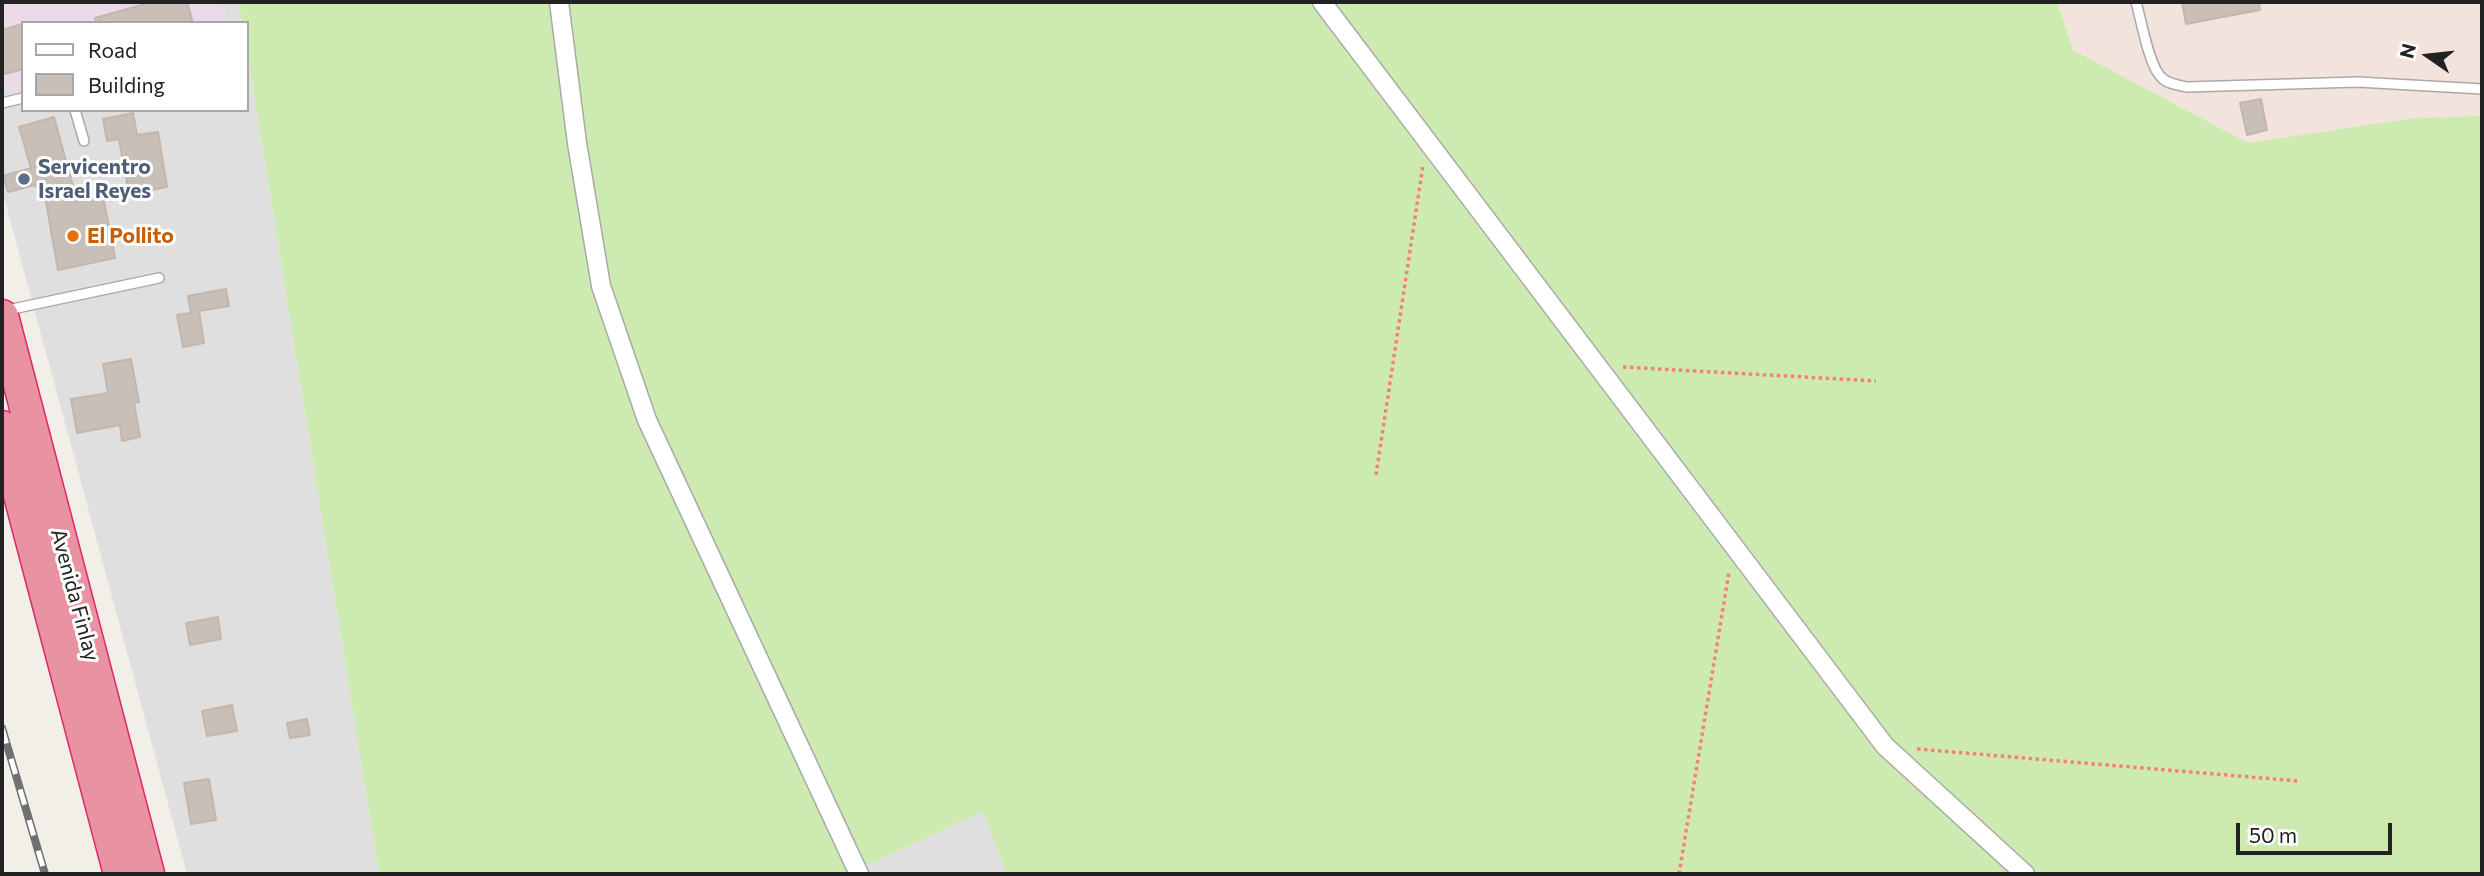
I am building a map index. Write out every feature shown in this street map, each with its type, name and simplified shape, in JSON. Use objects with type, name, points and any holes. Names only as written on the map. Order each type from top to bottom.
[{"type":"highway","name":"Avenida Finlay","points":[[2,314],[148,874]]},
{"type":"highway","name":"Avenida Finlay","points":[[2,427],[120,874]]},
{"type":"street","points":[[559,2],[577,143],[601,286],[647,420],[859,874]]},
{"type":"street","points":[[1322,2],[1885,746],[2025,874]]},
{"type":"lane","points":[[2136,2],[2154,68],[2162,79],[2174,84],[2187,87],[2358,82],[2482,89]]},
{"type":"lane","points":[[2,103],[21,98]]},
{"type":"lane","points":[[76,112],[84,141]]},
{"type":"lane","points":[[2,314],[159,278]]},
{"type":"path","points":[[1376,475],[1427,141]]},
{"type":"path","points":[[1597,366],[1876,381]]},
{"type":"path","points":[[1679,874],[1733,546]]},
{"type":"path","points":[[1885,746],[2298,781]]},
{"type":"shaded area","points":[[2,2],[239,2],[242,21],[21,21],[21,112],[248,112],[248,56],[379,874],[187,874],[2,190]]},
{"type":"shaded area","points":[[2,2],[223,2],[228,21],[21,21],[21,88],[2,93]]},
{"type":"shaded area","points":[[2057,2],[2482,2],[2482,116],[2414,118],[2248,143],[2073,50]]},
{"type":"shaded area","points":[[983,811],[1006,874],[850,874]]},
{"type":"green space","points":[[239,2],[2057,2],[2073,50],[2248,143],[2414,118],[2482,116],[2482,874],[1006,874],[983,811],[850,874],[379,874],[248,56],[248,21],[242,21]]},
{"type":"building","points":[[152,2],[187,2],[192,21],[96,21],[95,18]]},
{"type":"building","points":[[2182,2],[2259,2],[2260,10],[2186,24]]},
{"type":"building","points":[[21,25],[21,70],[5,74],[2,62],[2,30]]},
{"type":"building","points":[[2261,99],[2267,130],[2247,135],[2240,103]]},
{"type":"building","points":[[133,113],[137,135],[158,132],[167,187],[129,194],[119,139],[107,141],[103,119]]},
{"type":"building","points":[[54,117],[77,201],[103,196],[115,258],[58,270],[43,185],[8,192],[3,176],[31,168],[19,127]]},
{"type":"building","points":[[226,289],[229,306],[199,311],[204,343],[183,347],[177,315],[191,313],[188,296]]},
{"type":"building","points":[[131,359],[139,402],[134,403],[140,437],[122,441],[120,425],[77,433],[71,399],[108,393],[103,364]]},
{"type":"building","points":[[218,617],[221,639],[190,645],[186,623]]},
{"type":"building","points":[[232,705],[237,731],[207,736],[202,711]]},
{"type":"building","points":[[307,719],[310,735],[290,738],[287,723]]},
{"type":"building","points":[[209,779],[216,820],[191,824],[184,783]]},
{"type":"railway","points":[[2,728],[45,874]]},
{"type":"place","name":"Servicentro Israel Reyes","points":[[24,179]]},
{"type":"place","name":"El Pollito","points":[[73,236]]}]
